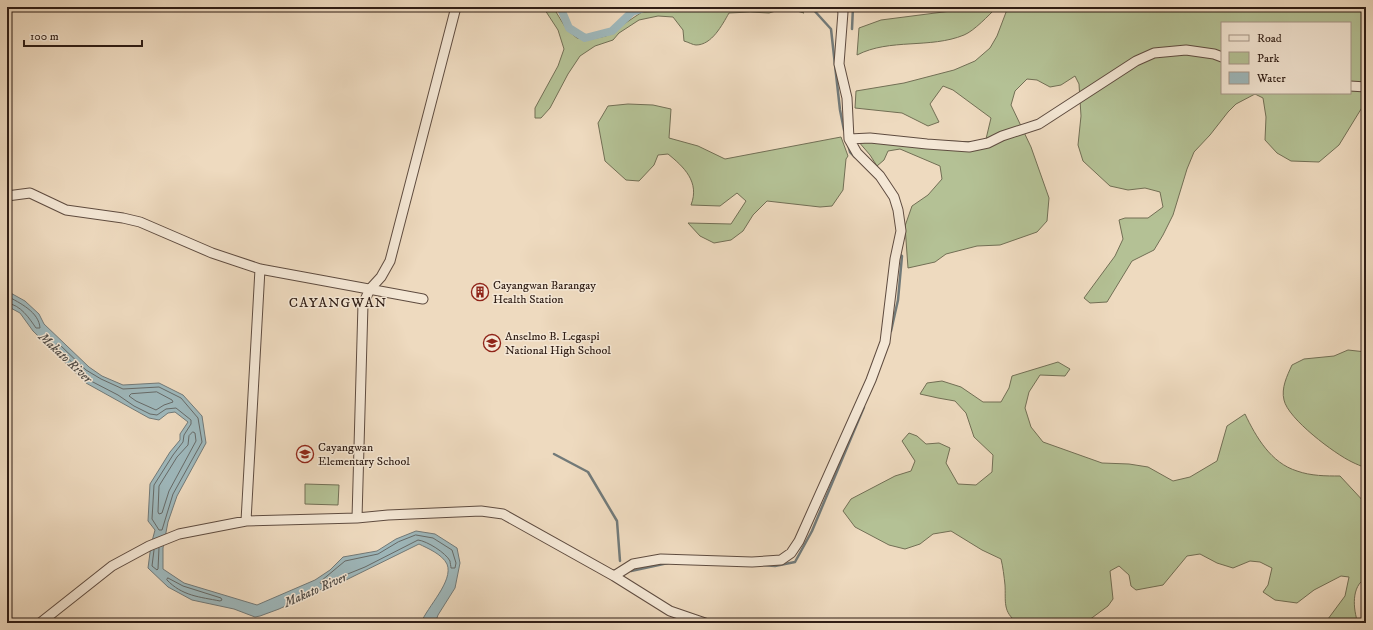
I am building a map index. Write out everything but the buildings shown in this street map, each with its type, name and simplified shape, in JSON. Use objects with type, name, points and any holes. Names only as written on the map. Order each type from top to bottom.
[{"type":"street","points":[[357,518],[363,304],[370,289],[381,277],[390,260],[456,7]]},
{"type":"street","points":[[614,576],[632,564],[661,559],[752,562],[781,560],[791,554],[799,541],[871,380],[885,342],[895,260],[901,231],[898,210],[894,197],[880,176],[857,153],[849,139],[846,98],[839,64],[843,12],[841,7]]},
{"type":"street","points":[[849,139],[870,138],[969,147],[988,143],[1002,136],[1039,124],[1136,61],[1154,53],[1186,50],[1214,54],[1221,57]]},
{"type":"street","points":[[1351,86],[1366,87]]},
{"type":"street","points":[[7,196],[30,193],[66,210],[123,218],[140,222],[212,253],[260,268],[423,300]]},
{"type":"street","points":[[246,521],[260,268]]},
{"type":"street","points":[[40,623],[112,566],[148,546],[179,534],[246,521],[357,518],[388,515],[481,511],[503,514],[614,576],[670,611],[705,623]]},
{"type":"green space","points":[[543,7],[553,7],[567,30],[577,38],[587,40],[606,36],[642,12],[676,11],[690,7],[792,7],[804,13],[786,8],[769,13],[729,13],[712,38],[707,42],[696,45],[684,41],[683,30],[673,17],[658,16],[639,20],[619,33],[613,40],[595,46],[580,56],[568,74],[550,108],[541,118],[535,118],[535,108],[558,66],[564,49],[558,30]]},
{"type":"green space","points":[[965,7],[997,7],[977,26],[964,35],[938,42],[883,47],[857,55],[859,28],[881,20],[951,11]]},
{"type":"green space","points":[[1008,7],[1366,7],[1366,101],[1339,145],[1319,162],[1291,161],[1277,153],[1265,140],[1266,117],[1263,98],[1255,94],[1236,104],[1194,152],[1187,169],[1173,215],[1154,250],[1132,261],[1107,302],[1090,303],[1084,298],[1115,256],[1123,239],[1119,220],[1125,218],[1148,218],[1163,207],[1160,192],[1145,188],[1128,190],[1110,186],[1083,161],[1078,145],[1081,116],[1079,84],[1075,76],[1061,85],[1050,87],[1037,80],[1027,79],[1015,91],[1011,105],[1031,147],[1049,198],[1047,221],[1037,232],[1000,245],[977,246],[946,254],[935,262],[908,268],[905,226],[912,206],[928,195],[942,179],[940,166],[900,149],[888,151],[884,160],[877,166],[858,141],[919,140],[976,142],[986,139],[991,118],[953,90],[943,86],[930,104],[939,122],[928,126],[902,113],[855,108],[856,91],[904,83],[954,70],[975,61],[990,48],[997,36]]},
{"type":"green space","points":[[628,104],[653,105],[671,109],[669,138],[698,146],[725,159],[841,137],[848,156],[846,159],[843,190],[832,206],[820,207],[767,201],[753,215],[743,231],[731,240],[714,243],[700,236],[688,223],[731,224],[746,201],[737,193],[720,206],[691,205],[693,197],[692,182],[680,164],[668,154],[658,155],[654,165],[639,181],[626,180],[605,161],[598,123],[608,106]]},
{"type":"green space","points":[[1348,350],[1366,352],[1366,468],[1344,458],[1313,435],[1294,417],[1287,408],[1283,396],[1285,382],[1292,365],[1304,359],[1334,356]]},
{"type":"green space","points":[[1058,362],[1070,369],[1065,376],[1040,375],[1029,392],[1025,408],[1031,427],[1043,442],[1102,463],[1129,464],[1148,467],[1173,481],[1190,477],[1217,461],[1227,426],[1245,414],[1259,440],[1279,462],[1302,473],[1340,476],[1366,504],[1366,578],[1358,586],[1354,598],[1358,623],[1325,623],[1345,596],[1349,577],[1341,576],[1314,590],[1297,603],[1275,600],[1263,592],[1268,585],[1272,568],[1260,562],[1250,561],[1233,568],[1217,563],[1200,554],[1187,556],[1163,585],[1136,590],[1131,586],[1129,575],[1119,566],[1110,571],[1113,599],[1108,606],[1085,623],[1018,623],[1009,615],[1007,610],[1001,559],[982,550],[951,531],[933,534],[920,544],[905,549],[889,545],[855,527],[843,511],[851,499],[895,476],[911,471],[915,461],[902,441],[909,433],[917,436],[926,444],[939,443],[950,448],[946,463],[958,484],[976,485],[992,472],[993,455],[974,437],[966,413],[955,401],[920,394],[927,383],[942,381],[961,387],[983,402],[1001,402],[1009,388],[1012,376]]},
{"type":"green space","points":[[305,484],[339,485],[338,505],[305,504]]},
{"type":"water","name":"Makato River","points":[[7,291],[25,301],[39,314],[44,324],[89,367],[102,376],[123,385],[159,383],[183,395],[202,416],[206,443],[177,496],[168,522],[163,548],[163,569],[184,583],[257,605],[315,580],[330,570],[343,557],[377,551],[396,539],[416,531],[435,534],[457,548],[460,563],[455,588],[438,615],[435,623],[421,623],[447,578],[447,564],[438,554],[419,544],[346,580],[337,582],[279,609],[255,617],[234,609],[192,600],[168,587],[148,568],[151,545],[155,530],[148,521],[150,484],[170,452],[180,440],[180,434],[188,422],[175,412],[168,413],[159,420],[149,418],[86,383],[33,331],[20,313],[7,306]]},
{"type":"waterway","points":[[558,7],[561,9],[569,28],[585,38],[612,31],[632,12],[647,7]]},
{"type":"waterway","points":[[669,7],[675,7]]},
{"type":"waterway","points":[[811,7],[831,29],[840,110],[844,130]]},
{"type":"waterway","points":[[852,29],[853,7]]},
{"type":"waterway","points":[[848,144],[850,152],[855,157]]},
{"type":"waterway","points":[[891,331],[898,300],[902,256],[899,254]]},
{"type":"waterway","points":[[763,565],[775,566],[795,562],[812,531],[864,407]]},
{"type":"waterway","points":[[554,454],[588,472],[617,521],[620,561]]},
{"type":"waterway","points":[[631,571],[668,563]]},
{"type":"place","name":"Cayangwan Barangay Health Station","points":[[480,292]]},
{"type":"place","name":"Anselmo B. Legaspi National High School","points":[[492,343]]},
{"type":"place","name":"Cayangwan Elementary School","points":[[305,454]]},
{"type":"district","name":"CAYANGWAN","points":[[338,302]]}]
